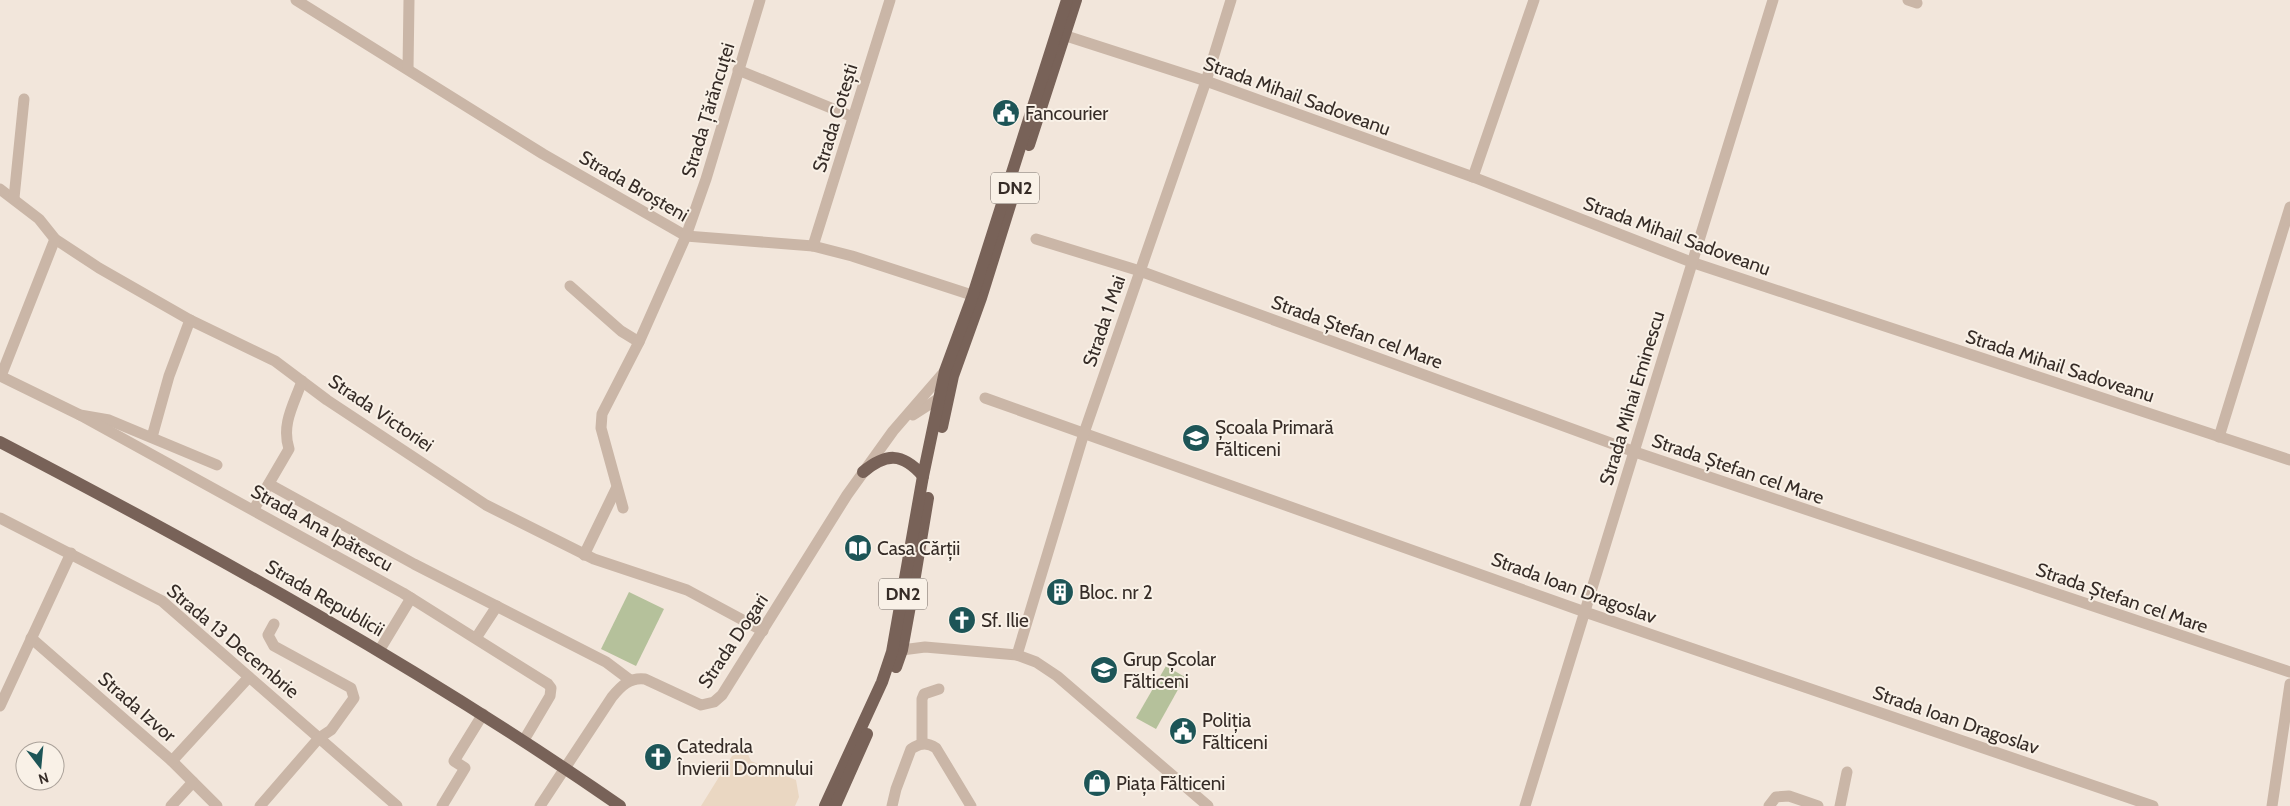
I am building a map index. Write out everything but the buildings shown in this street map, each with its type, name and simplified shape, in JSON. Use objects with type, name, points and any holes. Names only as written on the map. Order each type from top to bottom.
[{"type":"main road","name":"DN2","points":[[825,806],[897,651],[923,476],[938,399],[977,296],[1060,34],[1067,0]]},
{"type":"main road","name":"DN2","points":[[1060,34],[1076,0]]},
{"type":"main road","name":"DN2","points":[[835,806],[890,685],[949,391],[949,374]]},
{"type":"main road","name":"Strada Republicii","points":[[0,442],[176,534],[379,651],[524,740],[620,806]]},
{"type":"main road","points":[[863,472],[882,460],[898,458],[914,465],[923,476]]},
{"type":"street","name":"Strada Broșteni","points":[[296,0],[543,154],[687,233],[813,246],[852,256],[977,296]]},
{"type":"street","points":[[408,69],[409,0]]},
{"type":"street","name":"Strada Țărăncuței","points":[[623,508],[616,489],[601,428],[602,414],[639,342],[687,233],[706,179],[760,0]]},
{"type":"street","name":"Strada Cotești","points":[[813,246],[890,0]]},
{"type":"street","name":"Strada 1 Mai","points":[[1017,655],[1084,433],[1206,82],[1231,0]]},
{"type":"street","points":[[1473,177],[1534,0]]},
{"type":"street","name":"Strada Mihai Eminescu","points":[[1525,806],[1773,0]]},
{"type":"street","name":"Strada Mihail Sadoveanu","points":[[1060,34],[1206,82],[1473,177],[1691,262],[2290,460]]},
{"type":"street","points":[[738,70],[853,117]]},
{"type":"street","points":[[14,198],[24,99]]},
{"type":"street","name":"Strada Victoriei","points":[[0,189],[39,219],[55,239],[100,268],[190,320],[275,361],[327,400],[486,505],[584,555],[687,590],[762,631]]},
{"type":"street","points":[[2220,437],[2290,207]]},
{"type":"street","points":[[0,376],[55,239]]},
{"type":"street","name":"Strada Ștefan cel Mare","points":[[1036,239],[1140,271],[1635,452],[2290,672]]},
{"type":"street","points":[[570,286],[620,331],[639,342]]},
{"type":"street","points":[[152,437],[169,376],[190,320]]},
{"type":"street","name":"Strada Dogari","points":[[630,680],[645,679],[702,705],[714,702],[722,695],[863,472],[893,431],[949,374]]},
{"type":"street","name":"Strada Ana Ipătescu","points":[[0,376],[80,415],[411,598],[542,680],[551,688],[550,696],[524,740]]},
{"type":"street","points":[[254,510],[289,449],[284,436],[285,427],[302,381]]},
{"type":"street","name":"Strada Dogari","points":[[903,421],[949,391]]},
{"type":"street","name":"Strada Ioan Dragoslav","points":[[985,398],[1321,516],[1585,612],[2153,806]]},
{"type":"street","name":"Strada Ana Ipătescu","points":[[80,415],[109,420],[217,465]]},
{"type":"street","points":[[269,484],[414,564],[614,667],[630,680],[618,689],[564,767],[540,806]]},
{"type":"street","points":[[584,555],[616,489]]},
{"type":"street","name":"Strada 13 Decembrie","points":[[0,518],[162,601],[397,806]]},
{"type":"street","points":[[0,706],[71,553]]},
{"type":"street","points":[[379,651],[411,598]]},
{"type":"street","points":[[476,638],[497,606]]},
{"type":"street","points":[[260,806],[320,738],[331,730],[354,698],[351,688],[274,646],[268,635],[274,624]]},
{"type":"street","name":"Strada Izvor","points":[[31,638],[172,761],[217,806]]},
{"type":"street","points":[[897,651],[925,647],[1017,655],[1036,662],[1057,676],[1208,806]]},
{"type":"street","points":[[172,761],[249,677]]},
{"type":"street","points":[[2272,806],[2290,684]]},
{"type":"street","points":[[922,744],[922,699],[924,694],[939,689]]},
{"type":"street","points":[[442,806],[465,768],[454,761],[483,714]]},
{"type":"street","points":[[892,806],[909,754],[916,745],[922,744],[936,748],[971,806]]},
{"type":"street","points":[[1840,806],[1847,772]]},
{"type":"street","points":[[171,806],[193,782]]},
{"type":"street","points":[[1769,806],[1776,797],[1782,795],[1818,806]]},
{"type":"green space","points":[[629,592],[664,609],[636,666],[601,649]]},
{"type":"green space","points":[[1166,666],[1185,677],[1156,729],[1136,718]]},
{"type":"shaded area","points":[[746,750],[751,761],[796,780],[799,797],[795,806],[701,806],[732,756]]},
{"type":"place","name":"Fancourier","points":[[1006,113]]},
{"type":"place","name":"Școala Primară Fălticeni","points":[[1196,438]]},
{"type":"place","name":"Casa Cărții","points":[[858,548]]},
{"type":"place","name":"Bloc. nr 2","points":[[1060,592]]},
{"type":"place","name":"Sf. Ilie","points":[[962,620]]},
{"type":"place","name":"Grup Școlar Fălticeni","points":[[1104,670]]},
{"type":"place","name":"Poliția Fălticeni","points":[[1183,731]]},
{"type":"place","name":"Catedrala Învierii Domnului","points":[[658,757]]},
{"type":"place","name":"Piața Fălticeni","points":[[1097,783]]}]
